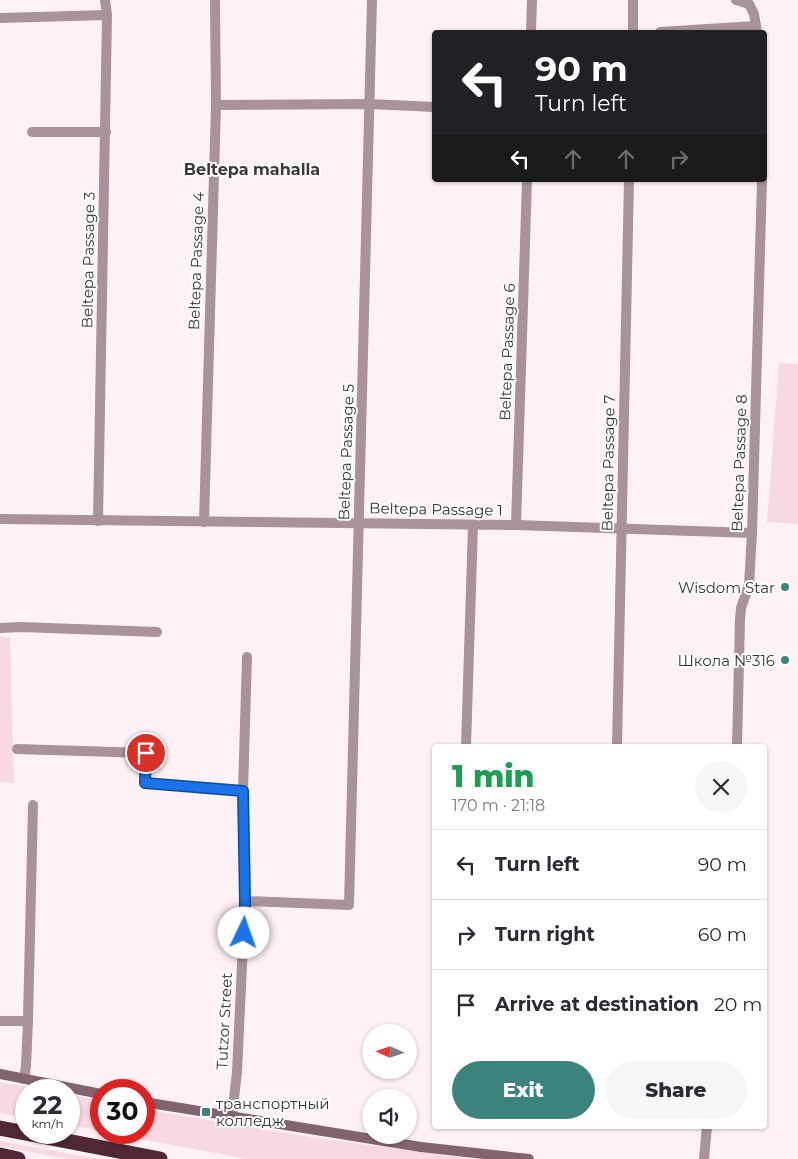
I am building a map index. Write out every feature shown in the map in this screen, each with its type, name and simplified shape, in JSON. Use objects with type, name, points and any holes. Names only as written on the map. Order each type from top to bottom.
[{"type":"highway","points":[[0,1128],[160,1159]]},
{"type":"highway","points":[[0,1155],[18,1159]]},
{"type":"street","name":"Beltepa Passage 3","points":[[98,521],[106,132],[107,15],[105,0]]},
{"type":"street","name":"Beltepa Passage 4","points":[[204,522],[216,105],[215,0]]},
{"type":"street","name":"Beltepa Passage 5","points":[[245,901],[349,905],[372,0]]},
{"type":"street","points":[[531,30],[532,0]]},
{"type":"street","points":[[633,30],[634,0]]},
{"type":"street","points":[[724,30],[756,29],[754,14],[749,4],[736,0]]},
{"type":"street","points":[[0,18],[107,15]]},
{"type":"street","points":[[216,105],[370,104],[432,107]]},
{"type":"street","points":[[32,132],[106,132]]},
{"type":"street","name":"Beltepa Passage 6","points":[[516,525],[527,182]]},
{"type":"street","name":"Beltepa Passage 7","points":[[617,744],[630,182]]},
{"type":"street","name":"Beltepa Passage 8","points":[[737,744],[740,619],[741,608],[749,585],[752,533],[762,182]]},
{"type":"street","name":"Beltepa Passage 1","points":[[0,519],[516,525],[752,533]]},
{"type":"street","points":[[466,744],[473,525]]},
{"type":"street","points":[[0,628],[22,627],[157,632]]},
{"type":"street","name":"Tutzor Street","points":[[232,1116],[237,1072],[245,901],[243,791],[247,658]]},
{"type":"street","points":[[17,748],[146,753],[145,783],[243,791]]},
{"type":"street","points":[[0,1074],[24,1079],[26,1066],[33,805]]},
{"type":"street","points":[[0,1021],[28,1022]]},
{"type":"street","points":[[155,1104],[420,1147],[529,1159]]},
{"type":"street","points":[[704,1159],[707,1129]]},
{"type":"shaded area","points":[[779,363],[798,364],[798,524],[767,522]]},
{"type":"shaded area","points":[[0,637],[10,637],[14,783],[0,782]]},
{"type":"shaded area","points":[[0,1082],[15,1085],[15,1116],[0,1113]]},
{"type":"shaded area","points":[[80,1097],[90,1099],[90,1129],[80,1127]]},
{"type":"shaded area","points":[[155,1111],[310,1137],[472,1159],[247,1159],[155,1142]]},
{"type":"shaded area","points":[[0,1141],[99,1159],[67,1159],[0,1146]]},
{"type":"place","name":"Wisdom Star","points":[[785,587]]},
{"type":"place","name":"Школа №316","points":[[785,660]]},
{"type":"place","name":"транспортный колледж","points":[[206,1112]]},
{"type":"district","name":"Beltepa mahalla","points":[[252,169]]},
{"type":"route","points":[[146,753],[145,783],[243,791],[244,933]]}]
